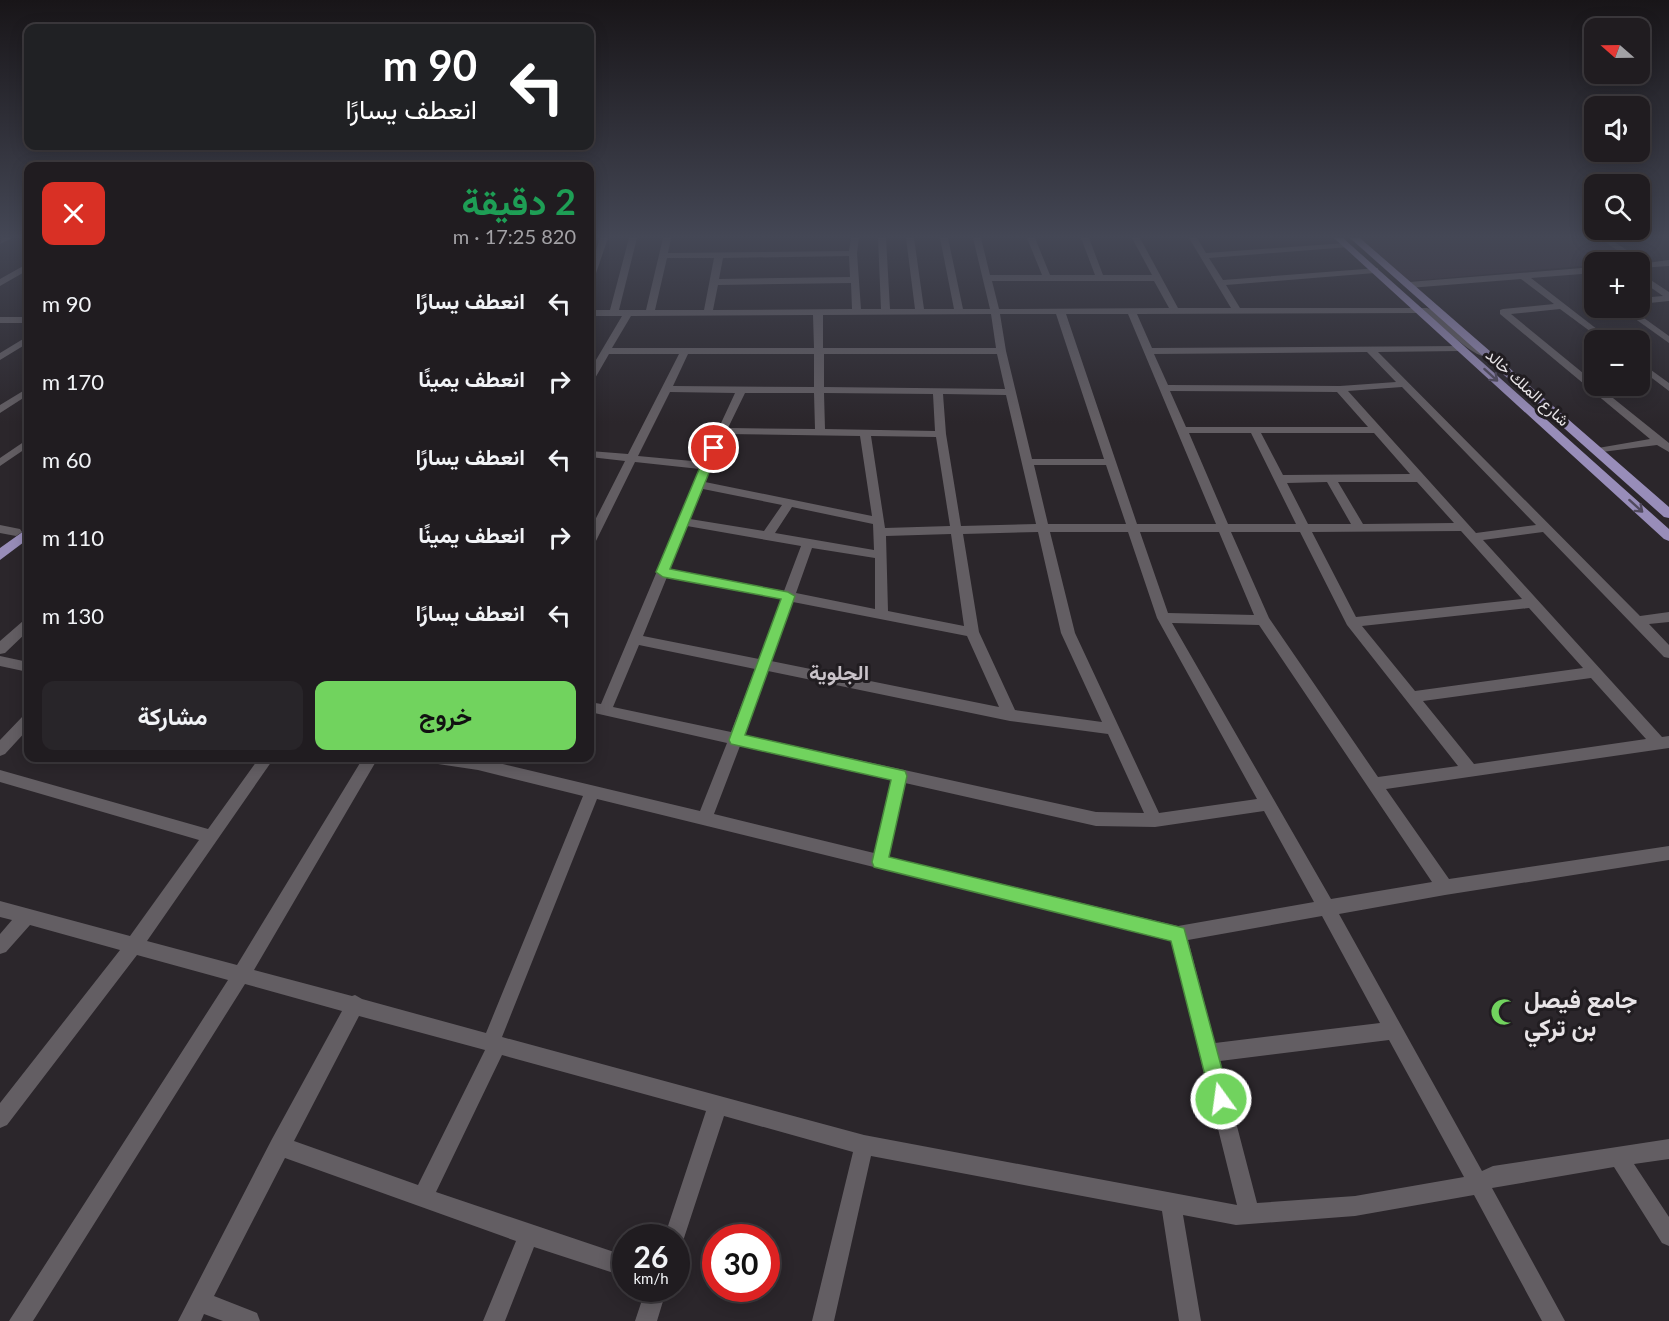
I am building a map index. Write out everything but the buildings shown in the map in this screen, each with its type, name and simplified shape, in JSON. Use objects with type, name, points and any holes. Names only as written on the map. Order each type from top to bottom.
[{"type":"main road","name":"شارع الملك خالد","points":[[1408,300],[1669,536]]},
{"type":"main road","name":"شارع الملك خالد","points":[[1426,300],[1669,514]]},
{"type":"main road","points":[[0,544],[22,532]]},
{"type":"main road","points":[[0,555],[22,532]]},
{"type":"street","points":[[614,313],[617,300]]},
{"type":"street","points":[[651,312],[653,300]]},
{"type":"street","points":[[708,312],[710,300]]},
{"type":"street","points":[[856,300],[857,312]]},
{"type":"street","points":[[885,300],[886,312]]},
{"type":"street","points":[[918,300],[920,312]]},
{"type":"street","points":[[956,300],[959,312]]},
{"type":"street","points":[[992,300],[1001,351],[1068,633],[1155,820]]},
{"type":"street","points":[[1169,300],[1175,311]]},
{"type":"street","points":[[1230,300],[1237,311]]},
{"type":"street","points":[[1554,300],[1594,330]]},
{"type":"street","points":[[1562,306],[1503,312],[1669,449]]},
{"type":"street","points":[[594,313],[1419,310],[1431,312],[1462,339],[1490,356]]},
{"type":"street","points":[[1060,311],[1163,618],[1269,804],[1554,1321]]},
{"type":"street","points":[[1131,311],[1263,620],[1445,887]]},
{"type":"street","points":[[818,312],[820,432]]},
{"type":"street","points":[[594,371],[628,313]]},
{"type":"street","points":[[1639,318],[1669,340]]},
{"type":"street","points":[[0,320],[24,320]]},
{"type":"street","points":[[0,357],[24,342]]},
{"type":"street","points":[[1148,351],[1460,348]]},
{"type":"street","points":[[1370,349],[1669,653]]},
{"type":"street","points":[[605,351],[1001,351]]},
{"type":"street","points":[[594,533],[685,351]]},
{"type":"street","points":[[1650,374],[1669,388]]},
{"type":"street","points":[[1655,378],[1669,376]]},
{"type":"street","points":[[1164,388],[1340,389],[1404,384]]},
{"type":"street","points":[[665,389],[1011,392]]},
{"type":"street","points":[[1340,389],[1594,672],[1664,743]]},
{"type":"street","points":[[605,711],[706,466],[741,390]]},
{"type":"street","points":[[938,391],[941,434],[972,632],[1010,715]]},
{"type":"street","points":[[0,410],[24,393]]},
{"type":"street","points":[[1254,429],[1352,622],[1470,770]]},
{"type":"street","points":[[1182,430],[1377,429]]},
{"type":"street","points":[[721,431],[941,434]]},
{"type":"street","points":[[865,433],[879,526],[882,614]]},
{"type":"street","points":[[1598,451],[1659,441]]},
{"type":"street","points":[[0,463],[24,445]]},
{"type":"street","points":[[594,454],[706,466]]},
{"type":"street","points":[[1027,462],[1110,462]]},
{"type":"street","points":[[1280,479],[1421,478]]},
{"type":"street","points":[[1331,479],[1359,528]]},
{"type":"street","points":[[700,485],[789,503],[879,526],[956,530],[1304,526],[1469,532],[1546,528]]},
{"type":"street","points":[[767,536],[789,503]]},
{"type":"street","points":[[684,522],[880,555]]},
{"type":"street","points":[[0,529],[22,532]]},
{"type":"street","points":[[704,819],[736,740],[808,543]]},
{"type":"street","points":[[663,572],[972,632]]},
{"type":"street","points":[[1352,622],[1532,603]]},
{"type":"street","points":[[1638,621],[1669,617]]},
{"type":"street","points":[[1163,618],[1263,620]]},
{"type":"street","points":[[0,649],[24,628]]},
{"type":"street","points":[[635,639],[1010,715],[1113,729]]},
{"type":"street","points":[[0,661],[24,666]]},
{"type":"street","points":[[1412,697],[1594,672]]},
{"type":"street","points":[[594,708],[1096,819],[1155,820],[1269,804]]},
{"type":"street","points":[[0,750],[24,724]]},
{"type":"street","points":[[1374,784],[1664,743]]},
{"type":"street","points":[[0,1118],[134,945],[209,836],[264,762]]},
{"type":"street","points":[[20,1321],[242,973],[369,762]]},
{"type":"street","points":[[484,762],[592,792],[1178,934],[1445,887],[1669,853]]},
{"type":"street","points":[[0,776],[209,836]]},
{"type":"street","points":[[880,862],[899,776]]},
{"type":"street","points":[[423,1197],[494,1044],[592,792]]},
{"type":"street","points":[[0,909],[355,1004],[717,1107],[864,1145],[1236,1215],[1355,1206],[1479,1184],[1493,1176],[1669,1149]]},
{"type":"street","points":[[0,946],[27,916]]},
{"type":"street","points":[[1178,934],[1250,1214]]},
{"type":"street","points":[[189,1321],[355,1004]]},
{"type":"street","points":[[1209,1053],[1394,1030]]},
{"type":"street","points":[[679,1224],[717,1107]]},
{"type":"street","points":[[824,1321],[864,1145]]},
{"type":"street","points":[[279,1146],[612,1262]]},
{"type":"street","points":[[1619,1158],[1669,1236]]},
{"type":"street","points":[[1171,1203],[1190,1321]]},
{"type":"street","points":[[494,1321],[529,1235]]},
{"type":"street","points":[[200,1301],[249,1321]]},
{"type":"street","points":[[646,1321],[652,1302]]},
{"type":"place","name":"جامع فيصل بن تركي","points":[[1504,1012]]},
{"type":"district","name":"الجلوية","points":[[839,671]]},
{"type":"route","points":[[714,448],[663,572],[788,596],[736,740],[899,776],[880,862],[1178,934],[1221,1099]]}]
